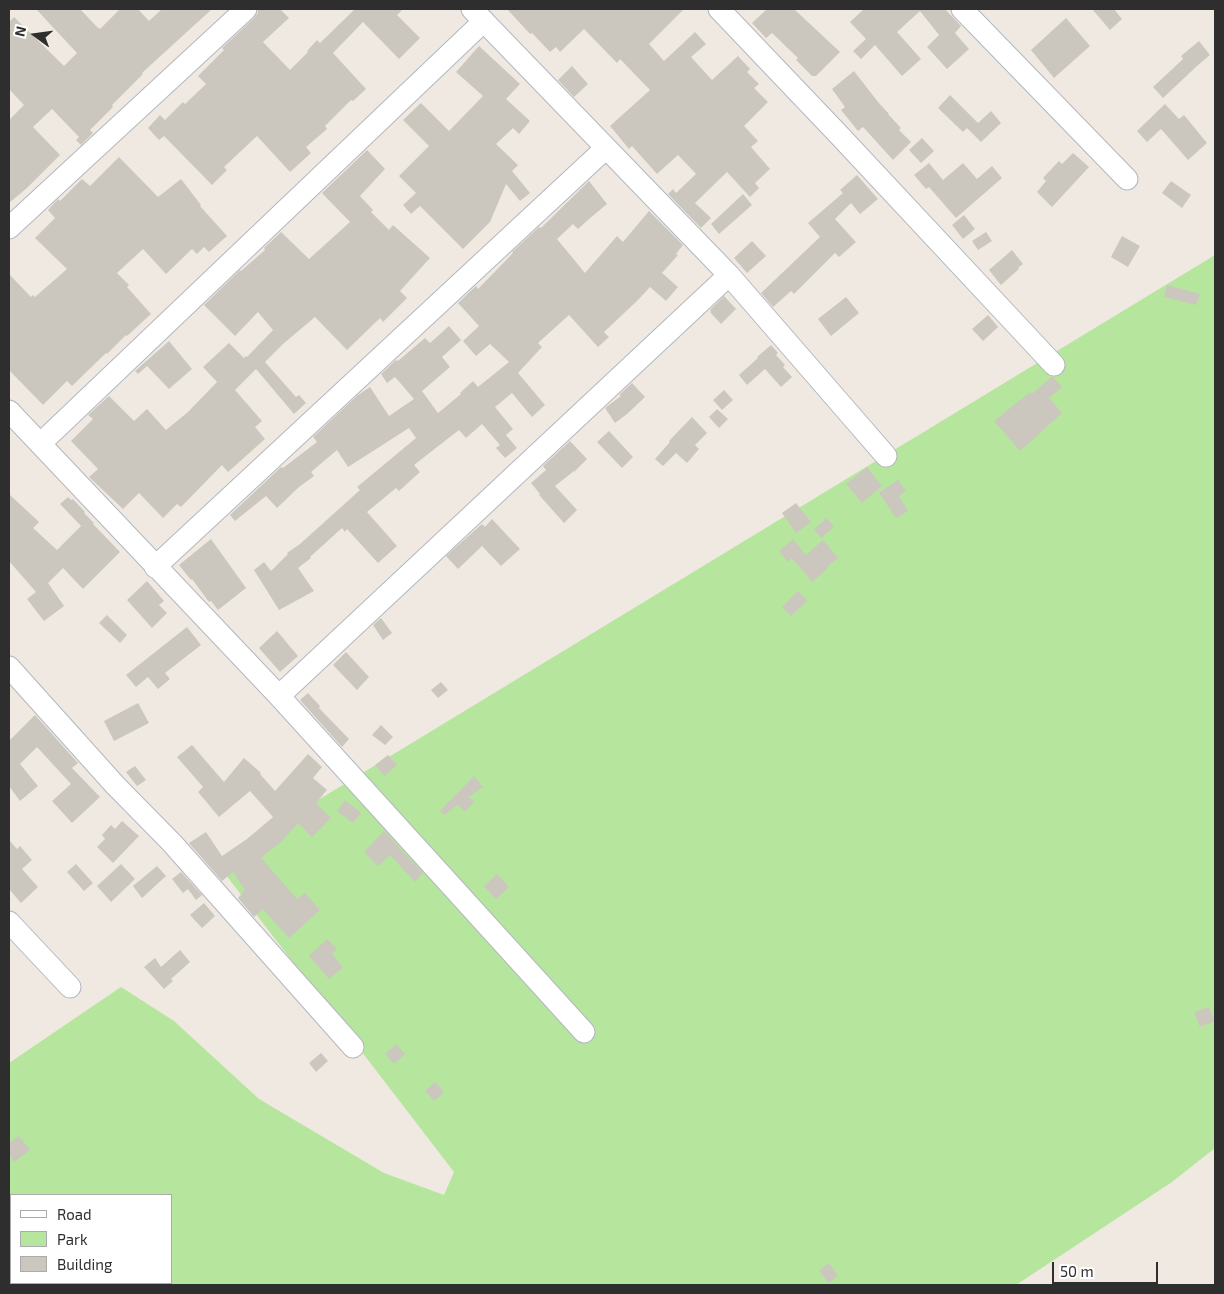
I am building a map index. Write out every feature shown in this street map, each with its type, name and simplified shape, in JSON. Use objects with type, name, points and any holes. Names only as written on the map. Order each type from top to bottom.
[{"type":"street","points":[[9,228],[246,9]]},
{"type":"street","points":[[719,9],[1054,365]]},
{"type":"street","points":[[962,9],[1127,179]]},
{"type":"street","points":[[40,444],[478,15],[729,275],[886,456]]},
{"type":"street","points":[[155,566],[606,148]]},
{"type":"street","points":[[279,696],[729,275]]},
{"type":"street","points":[[9,411],[279,696],[584,1032]]},
{"type":"street","points":[[9,667],[115,785],[172,843],[353,1047]]},
{"type":"street","points":[[9,922],[70,987]]},
{"type":"green space","points":[[1215,255],[1215,1148],[1172,1182],[1016,1285],[9,1285],[9,1063],[121,987],[174,1021],[259,1099],[384,1173],[444,1195],[454,1172],[216,862]]},
{"type":"building","points":[[36,9],[80,9],[100,29],[120,9],[138,9],[149,21],[162,9],[212,9],[142,73],[90,130],[93,133],[81,145],[76,140],[79,137],[52,109],[33,127],[60,155],[9,203],[9,120],[24,105],[9,89],[9,22],[14,17],[64,66],[77,53]]},
{"type":"building","points":[[258,9],[280,9],[289,18],[263,42],[290,70],[317,40],[320,43],[355,9],[403,9],[397,15],[420,38],[399,59],[363,22],[333,53],[366,89],[353,101],[351,100],[325,126],[327,129],[306,147],[311,153],[290,172],[257,136],[224,167],[227,170],[212,185],[164,136],[159,140],[148,128],[160,115],[165,120],[183,102],[185,104],[206,84],[198,76],[224,50],[222,48],[254,18],[258,13]]},
{"type":"building","points":[[507,9],[684,9],[649,44],[664,61],[695,32],[706,44],[691,57],[712,80],[738,56],[750,69],[747,72],[759,84],[754,88],[768,102],[744,126],[758,141],[751,147],[770,169],[755,183],[759,188],[750,197],[727,172],[695,203],[711,218],[701,228],[668,194],[673,189],[676,193],[696,174],[678,155],[657,174],[632,146],[629,149],[610,126],[650,90],[620,59],[617,63],[584,29],[560,52],[556,47],[550,52]]},
{"type":"building","points":[[767,9],[794,9],[840,52],[816,76],[812,76],[796,60],[798,58],[772,33],[766,38],[752,23]]},
{"type":"building","points":[[864,9],[945,9],[961,26],[955,33],[969,49],[947,69],[927,47],[939,35],[920,11],[897,32],[921,59],[902,76],[875,45],[861,59],[853,51],[866,39],[850,22]]},
{"type":"building","points":[[1092,9],[1114,9],[1122,19],[1110,30]]},
{"type":"building","points":[[1066,18],[1090,46],[1054,78],[1031,50]]},
{"type":"building","points":[[1199,41],[1210,55],[1163,98],[1153,87],[1183,59],[1181,56]]},
{"type":"building","points":[[479,46],[520,84],[506,99],[530,121],[519,134],[513,128],[496,144],[518,165],[512,171],[530,193],[520,201],[506,184],[490,222],[463,249],[420,206],[411,214],[403,205],[416,193],[399,176],[429,146],[403,120],[421,103],[449,131],[483,96],[456,72]]},
{"type":"building","points":[[572,66],[588,84],[574,97],[558,80]]},
{"type":"building","points":[[854,71],[901,128],[899,130],[911,142],[893,160],[863,127],[858,131],[841,110],[845,107],[832,89]]},
{"type":"building","points":[[950,95],[978,123],[991,111],[1001,123],[981,142],[967,128],[963,132],[938,108]]},
{"type":"building","points":[[1165,104],[1179,119],[1184,115],[1207,143],[1188,160],[1161,129],[1147,142],[1137,131]]},
{"type":"building","points":[[922,138],[934,151],[921,163],[909,150]]},
{"type":"building","points":[[367,150],[385,169],[360,196],[373,210],[371,212],[389,230],[393,225],[430,258],[400,291],[407,298],[383,322],[380,318],[347,350],[315,317],[265,362],[296,397],[299,395],[306,403],[294,414],[256,369],[235,390],[262,421],[255,427],[265,439],[228,472],[222,465],[181,507],[177,504],[163,518],[139,493],[123,509],[89,477],[98,469],[71,441],[93,419],[88,415],[109,396],[134,421],[147,409],[166,430],[188,412],[217,382],[203,367],[229,343],[244,358],[247,357],[273,330],[258,312],[235,336],[204,305],[240,270],[265,250],[264,248],[281,232],[309,259],[350,222],[322,193]]},
{"type":"building","points":[[1073,153],[1089,167],[1052,207],[1037,192],[1046,181],[1043,178],[1059,161],[1062,164]]},
{"type":"building","points":[[119,157],[158,197],[181,179],[200,206],[227,236],[209,252],[204,247],[197,254],[192,249],[166,274],[143,249],[117,273],[129,285],[127,287],[151,314],[72,386],[67,381],[43,405],[9,370],[9,274],[31,297],[33,295],[35,297],[67,269],[35,238],[55,218],[48,210],[82,179],[90,186]]},
{"type":"building","points":[[929,163],[943,180],[963,163],[977,179],[992,166],[1002,178],[956,218],[929,187],[926,189],[914,175]]},
{"type":"building","points":[[857,175],[878,199],[860,214],[851,203],[835,219],[856,242],[839,257],[835,253],[794,294],[791,291],[773,307],[761,293],[820,237],[808,223],[843,193],[840,190]]},
{"type":"building","points":[[589,181],[607,204],[578,229],[573,224],[557,239],[585,273],[617,236],[623,242],[649,211],[683,245],[676,254],[678,255],[662,273],[678,287],[666,301],[650,287],[604,332],[609,337],[598,347],[569,315],[538,343],[542,347],[518,373],[545,405],[532,417],[512,393],[495,407],[513,429],[506,435],[517,448],[505,458],[496,448],[500,445],[482,424],[466,438],[459,430],[414,465],[420,472],[399,491],[396,488],[367,512],[397,546],[378,563],[347,529],[345,532],[342,528],[298,568],[314,591],[279,610],[254,570],[264,562],[271,571],[287,553],[300,544],[360,490],[357,487],[416,438],[409,428],[348,467],[337,450],[311,472],[314,476],[277,508],[266,496],[235,521],[230,515],[281,467],[283,468],[317,442],[313,437],[358,395],[370,387],[389,416],[414,399],[395,377],[387,383],[381,374],[425,338],[430,343],[449,326],[461,340],[442,357],[450,367],[422,391],[438,413],[473,381],[478,387],[509,362],[490,344],[476,356],[463,341],[479,326],[458,303],[476,286],[478,289],[512,252],[539,227],[541,228]]},
{"type":"building","points":[[1171,181],[1191,195],[1182,208],[1162,193]]},
{"type":"building","points":[[743,194],[752,205],[719,234],[711,224]]},
{"type":"building","points":[[964,215],[975,229],[963,239],[952,225]]},
{"type":"building","points":[[986,232],[992,241],[978,250],[972,241]]},
{"type":"building","points":[[1122,236],[1140,246],[1128,267],[1111,257]]},
{"type":"building","points":[[752,241],[766,256],[747,273],[734,258]]},
{"type":"building","points":[[1012,250],[1023,264],[1001,285],[989,270]]},
{"type":"building","points":[[1167,285],[1200,294],[1196,305],[1164,297]]},
{"type":"building","points":[[724,296],[736,309],[721,324],[710,310]]},
{"type":"building","points":[[846,297],[859,313],[831,336],[818,319]]},
{"type":"building","points":[[988,315],[998,327],[983,341],[972,329]]},
{"type":"building","points":[[169,341],[192,369],[169,389],[147,366],[138,374],[135,371]]},
{"type":"building","points":[[771,345],[778,353],[776,355],[785,365],[783,367],[792,377],[781,387],[765,369],[747,385],[739,375]]},
{"type":"building","points":[[1051,377],[1062,387],[1049,398],[1062,413],[1020,451],[994,421],[1030,392],[1032,394]]},
{"type":"building","points":[[632,383],[645,397],[615,423],[605,408],[621,396],[619,395]]},
{"type":"building","points":[[724,390],[733,400],[722,410],[713,400]]},
{"type":"building","points":[[717,409],[728,419],[719,428],[709,417]]},
{"type":"building","points":[[692,417],[707,433],[695,445],[699,449],[687,463],[676,453],[663,466],[655,459]]},
{"type":"building","points":[[609,431],[633,457],[622,468],[597,442]]},
{"type":"building","points":[[570,441],[587,459],[574,472],[555,486],[577,510],[564,523],[531,483],[546,470],[543,466]]},
{"type":"building","points":[[867,467],[882,486],[862,503],[846,484]]},
{"type":"building","points":[[898,480],[906,491],[899,496],[908,511],[896,518],[879,493]]},
{"type":"building","points":[[9,494],[39,522],[33,528],[57,550],[81,526],[60,504],[68,497],[71,500],[73,499],[93,524],[120,552],[83,589],[63,568],[48,583],[64,606],[44,621],[27,599],[36,592],[9,561]]},
{"type":"building","points":[[796,503],[811,522],[796,533],[782,513]]},
{"type":"building","points":[[827,518],[834,527],[821,538],[814,529]]},
{"type":"building","points":[[492,519],[520,549],[501,566],[482,546],[458,569],[446,556],[482,524],[485,527]]},
{"type":"building","points":[[211,539],[246,588],[218,610],[211,601],[209,602],[179,565]]},
{"type":"building","points":[[793,539],[806,555],[823,540],[838,558],[812,582],[792,558],[788,562],[779,551]]},
{"type":"building","points":[[147,581],[164,601],[159,605],[167,613],[152,628],[127,600]]},
{"type":"building","points":[[798,591],[807,601],[791,616],[782,607]]},
{"type":"building","points":[[107,615],[127,635],[120,643],[99,623]]},
{"type":"building","points":[[381,618],[392,633],[383,640],[373,625]]},
{"type":"building","points":[[187,627],[201,645],[165,673],[170,679],[158,689],[148,677],[136,687],[126,675]]},
{"type":"building","points":[[277,631],[298,656],[280,672],[259,648]]},
{"type":"building","points":[[346,652],[369,677],[357,690],[333,665]]},
{"type":"building","points":[[441,682],[448,690],[438,698],[431,690]]},
{"type":"building","points":[[308,693],[320,706],[319,708],[349,739],[342,747],[300,700]]},
{"type":"building","points":[[138,703],[149,723],[114,741],[104,721]]},
{"type":"building","points":[[35,715],[78,763],[72,768],[100,797],[72,823],[52,801],[71,784],[37,747],[20,764],[38,786],[20,801],[9,786],[9,741]]},
{"type":"building","points":[[381,725],[393,737],[385,745],[372,735]]},
{"type":"building","points":[[192,745],[224,782],[244,758],[261,773],[275,791],[308,754],[322,767],[313,778],[327,790],[316,803],[331,818],[312,837],[298,823],[282,841],[261,858],[297,899],[305,893],[320,910],[289,938],[263,909],[254,917],[238,898],[245,890],[233,872],[222,881],[189,843],[206,832],[222,856],[247,839],[273,817],[250,791],[219,817],[198,792],[203,787],[177,757]]},
{"type":"building","points":[[388,755],[397,765],[384,776],[375,765]]},
{"type":"building","points":[[135,766],[146,780],[137,786],[126,772]]},
{"type":"building","points":[[474,776],[483,787],[469,797],[474,802],[465,812],[458,805],[444,815],[440,811]]},
{"type":"building","points":[[345,800],[361,813],[353,823],[337,811]]},
{"type":"building","points":[[122,821],[139,836],[113,863],[97,847],[105,839],[102,835],[111,825],[115,829]]},
{"type":"building","points":[[384,831],[423,873],[415,882],[390,855],[378,866],[364,852]]},
{"type":"building","points":[[9,840],[17,849],[20,846],[32,860],[22,869],[38,887],[21,903],[9,889]]},
{"type":"building","points":[[76,864],[93,883],[84,891],[67,872]]},
{"type":"building","points":[[121,864],[135,879],[111,902],[97,886]]},
{"type":"building","points":[[157,866],[166,876],[142,898],[133,886]]},
{"type":"building","points":[[181,872],[202,895],[196,900],[188,889],[183,893],[172,879]]},
{"type":"building","points":[[497,874],[509,887],[496,899],[484,886]]},
{"type":"building","points":[[204,903],[215,916],[202,928],[190,915]]},
{"type":"building","points":[[327,939],[337,949],[332,954],[343,967],[329,979],[309,956]]},
{"type":"building","points":[[180,950],[190,962],[171,979],[173,981],[164,989],[144,967],[155,958],[161,967]]},
{"type":"building","points":[[1209,1007],[1215,1021],[1200,1027],[1194,1012]]},
{"type":"building","points":[[396,1044],[405,1054],[394,1064],[385,1054]]},
{"type":"building","points":[[321,1053],[328,1061],[316,1072],[309,1063]]},
{"type":"building","points":[[435,1082],[444,1092],[434,1101],[425,1091]]},
{"type":"building","points":[[19,1136],[30,1150],[14,1162],[9,1154],[9,1143]]},
{"type":"building","points":[[829,1263],[838,1276],[828,1283],[819,1270]]}]
